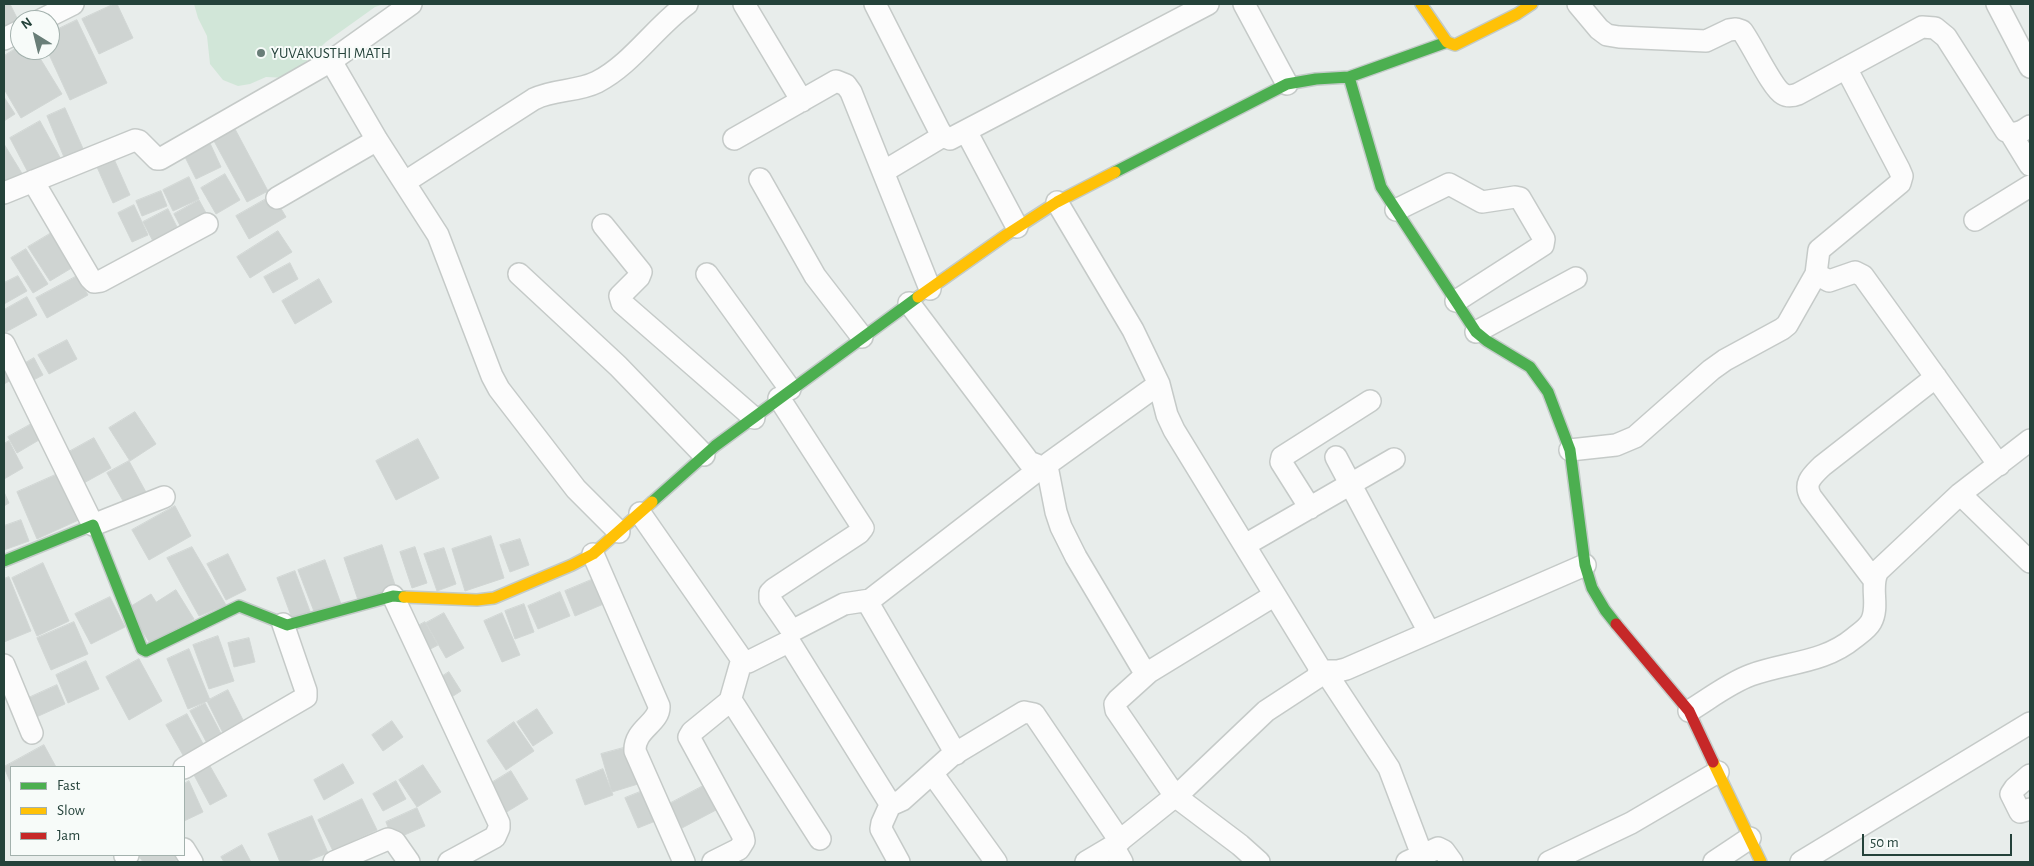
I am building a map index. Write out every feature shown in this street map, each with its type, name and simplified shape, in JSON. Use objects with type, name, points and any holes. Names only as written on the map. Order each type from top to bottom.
[{"type":"street","points":[[60,10],[73,4]]},
{"type":"street","points":[[4,193],[135,140],[139,141],[157,159],[160,159],[331,61],[411,4]]},
{"type":"street","points":[[744,4],[802,101]]},
{"type":"street","points":[[874,4],[943,136]]},
{"type":"street","points":[[883,172],[943,136],[953,138],[1208,4]]},
{"type":"street","points":[[1244,4],[1287,84]]},
{"type":"street","points":[[1421,4],[1447,42],[1454,45],[1518,14],[1532,4]]},
{"type":"street","points":[[1578,4],[1599,29],[1607,35],[1619,38],[1706,41],[1729,30],[1742,30],[1776,86],[1784,95],[1790,96],[1798,94],[1922,28],[1935,28],[1946,37],[2002,126],[2011,134],[2030,165]]},
{"type":"street","points":[[1997,4],[2030,67]]},
{"type":"street","points":[[405,182],[534,99],[544,94],[584,87],[607,76],[617,68],[675,7]]},
{"type":"street","points":[[4,344],[92,525],[144,650],[151,650],[239,606],[287,625],[393,596],[477,600],[494,598],[572,565],[593,554],[704,454],[862,336],[1057,202],[1287,84],[1316,79],[1349,77],[1447,42]]},
{"type":"street","points":[[331,61],[377,140],[438,235],[492,376],[499,389],[576,489],[619,532]]},
{"type":"street","points":[[1570,450],[1616,445],[1635,436],[1719,364],[1787,325],[1816,274],[1819,250],[1896,188],[1902,180],[1899,169],[1846,68]]},
{"type":"street","points":[[1349,77],[1381,187],[1476,332],[1530,368],[1548,392],[1570,450],[1585,565],[1592,588],[1605,610],[1688,711],[1761,862]]},
{"type":"street","points":[[734,139],[836,81],[846,86],[851,92],[930,289]]},
{"type":"street","points":[[2011,134],[2016,134],[2030,126]]},
{"type":"street","points":[[966,131],[1017,228]]},
{"type":"street","points":[[277,198],[377,140]]},
{"type":"street","points":[[760,179],[815,276],[862,336]]},
{"type":"street","points":[[33,181],[94,282],[100,281],[207,224]]},
{"type":"street","points":[[1396,210],[1449,184],[1482,202],[1520,198],[1544,239],[1543,245],[1456,301]]},
{"type":"street","points":[[1975,220],[2030,186]]},
{"type":"street","points":[[1057,202],[1133,330],[1159,384],[1170,422],[1322,671],[1389,768],[1414,858],[1433,849],[1441,848],[1452,862]]},
{"type":"street","points":[[603,225],[641,272],[639,277],[620,296],[622,303],[754,418]]},
{"type":"street","points":[[1816,274],[1830,281],[1855,272],[1860,273],[1998,465]]},
{"type":"street","points":[[519,274],[618,366],[704,454]]},
{"type":"street","points":[[707,274],[784,394],[863,528],[859,533],[774,589],[769,597],[792,631],[839,606],[867,601],[873,598],[1049,463],[1159,384]]},
{"type":"street","points":[[1476,332],[1576,278]]},
{"type":"street","points":[[909,303],[1029,462],[1044,468]]},
{"type":"street","points":[[1874,580],[1811,497],[1807,490],[1807,485],[1810,478],[1822,466],[1936,377]]},
{"type":"street","points":[[1310,508],[1281,462],[1282,458],[1370,401]]},
{"type":"street","points":[[1688,711],[1748,677],[1829,654],[1843,647],[1871,622],[1876,610],[1874,580],[1878,571],[1960,494],[2029,443]]},
{"type":"street","points":[[1336,457],[1429,632]]},
{"type":"street","points":[[1245,545],[1394,459]]},
{"type":"street","points":[[1044,468],[1058,519],[1076,557],[1142,668],[1148,672]]},
{"type":"street","points":[[1960,494],[2030,562]]},
{"type":"street","points":[[4,562],[164,497]]},
{"type":"street","points":[[640,513],[742,659],[748,662],[784,644],[792,646],[891,804]]},
{"type":"street","points":[[593,554],[659,706],[658,714],[635,740],[635,751],[684,862]]},
{"type":"street","points":[[1322,671],[1346,669],[1585,565]]},
{"type":"street","points":[[1259,862],[1240,844],[1176,796],[1115,706],[1118,700],[1148,672],[1276,595]]},
{"type":"street","points":[[393,596],[499,823],[495,837],[449,862]]},
{"type":"street","points":[[867,601],[956,754]]},
{"type":"street","points":[[185,767],[306,697],[306,691],[283,624]]},
{"type":"street","points":[[713,862],[739,848],[744,841],[689,737],[692,732],[731,700],[742,659]]},
{"type":"street","points":[[4,666],[32,733]]},
{"type":"street","points":[[1086,862],[1118,850],[1255,720],[1318,677],[1322,671]]},
{"type":"street","points":[[731,700],[820,839]]},
{"type":"street","points":[[899,862],[881,829],[882,822],[891,804],[902,800],[956,754],[1024,712],[1034,714],[1118,850]]},
{"type":"street","points":[[1801,862],[2030,723]]},
{"type":"street","points":[[1549,862],[1632,824],[1718,772]]},
{"type":"street","points":[[932,773],[996,862]]},
{"type":"street","points":[[2030,776],[2014,788],[2011,794],[2020,812],[2030,809]]},
{"type":"street","points":[[1714,862],[1750,838]]},
{"type":"street","points":[[334,862],[388,839],[395,842],[409,862]]},
{"type":"street","points":[[185,851],[192,862]]},
{"type":"green space","name":"YUVAKUSTHI MATH","points":[[194,4],[384,4],[375,7],[326,42],[289,78],[266,77],[250,84],[238,86],[223,80],[210,64],[207,36],[198,18]]},
{"type":"building","points":[[4,4],[10,4],[13,10],[10,10],[10,24],[4,27]]},
{"type":"building","points":[[117,4],[133,38],[99,54],[82,19]]},
{"type":"building","points":[[77,20],[107,83],[70,100],[52,60],[60,60],[60,28]]},
{"type":"building","points":[[10,52],[10,60],[41,60],[62,94],[21,118],[4,89],[4,56]]},
{"type":"building","points":[[4,97],[15,114],[4,121]]},
{"type":"building","points":[[65,108],[85,153],[66,162],[47,116]]},
{"type":"building","points":[[40,121],[63,163],[32,180],[10,138]]},
{"type":"building","points":[[235,129],[268,191],[247,202],[214,141]]},
{"type":"building","points":[[209,141],[221,167],[196,179],[183,153]]},
{"type":"building","points":[[4,144],[26,180],[4,190]]},
{"type":"building","points":[[114,159],[130,195],[113,203],[97,167]]},
{"type":"building","points":[[225,174],[240,200],[216,214],[201,188]]},
{"type":"building","points":[[189,177],[199,199],[173,211],[163,190]]},
{"type":"building","points":[[161,191],[167,206],[142,216],[136,201]]},
{"type":"building","points":[[273,195],[286,217],[249,239],[236,216]]},
{"type":"building","points":[[199,200],[211,222],[185,235],[174,214]]},
{"type":"building","points":[[134,205],[148,235],[132,242],[118,213]]},
{"type":"building","points":[[168,209],[182,237],[157,249],[143,222]]},
{"type":"building","points":[[278,231],[292,252],[250,278],[237,257]]},
{"type":"building","points":[[53,232],[75,266],[50,281],[28,247]]},
{"type":"building","points":[[26,249],[48,284],[33,293],[11,258]]},
{"type":"building","points":[[290,263],[298,279],[273,293],[264,277]]},
{"type":"building","points":[[18,276],[27,291],[4,304],[4,283]]},
{"type":"building","points":[[77,276],[88,295],[47,318],[36,298]]},
{"type":"building","points":[[319,279],[332,302],[295,324],[282,301]]},
{"type":"building","points":[[27,297],[37,315],[6,332],[4,329],[4,310]]},
{"type":"building","points":[[67,340],[77,359],[49,374],[38,355]]},
{"type":"building","points":[[34,358],[43,375],[26,384],[17,368]]},
{"type":"building","points":[[4,367],[11,380],[4,384]]},
{"type":"building","points":[[135,412],[156,444],[130,461],[109,428]]},
{"type":"building","points":[[35,422],[44,437],[17,453],[8,437]]},
{"type":"building","points":[[94,438],[111,468],[82,484],[65,454]]},
{"type":"building","points":[[418,439],[439,478],[396,500],[376,461]]},
{"type":"building","points":[[9,441],[23,468],[4,479],[4,444]]},
{"type":"building","points":[[129,461],[147,494],[126,506],[107,473]]},
{"type":"building","points":[[62,472],[83,518],[37,539],[17,492]]},
{"type":"building","points":[[4,492],[9,503],[4,506]]},
{"type":"building","points":[[175,506],[191,536],[149,560],[132,530]]},
{"type":"building","points":[[21,520],[29,541],[4,550],[4,526]]},
{"type":"building","points":[[491,536],[504,578],[465,591],[452,549]]},
{"type":"building","points":[[520,539],[529,565],[510,572],[500,545]]},
{"type":"building","points":[[382,545],[396,588],[358,600],[344,558]]},
{"type":"building","points":[[192,547],[226,605],[199,616],[167,558]]},
{"type":"building","points":[[415,547],[427,583],[412,588],[400,552]]},
{"type":"building","points":[[444,548],[456,584],[437,591],[424,554]]},
{"type":"building","points":[[228,554],[246,590],[226,600],[207,564]]},
{"type":"building","points":[[325,560],[341,604],[315,614],[298,570]]},
{"type":"building","points":[[43,563],[69,621],[37,636],[12,578]]},
{"type":"building","points":[[295,571],[311,614],[293,621],[277,578]]},
{"type":"building","points":[[9,577],[31,631],[4,642],[4,579]]},
{"type":"building","points":[[596,578],[606,603],[575,616],[565,591]]},
{"type":"building","points":[[176,590],[194,619],[151,645],[128,608],[151,594],[156,602]]},
{"type":"building","points":[[560,592],[570,616],[538,629],[528,606]]},
{"type":"building","points":[[110,597],[125,627],[91,644],[75,614]]},
{"type":"building","points":[[524,604],[534,632],[515,639],[505,611]]},
{"type":"building","points":[[444,613],[464,648],[446,658],[426,623]]},
{"type":"building","points":[[502,613],[520,655],[502,662],[484,621]]},
{"type":"building","points":[[74,622],[88,654],[51,670],[37,638]]},
{"type":"building","points":[[425,622],[438,645],[423,653],[409,631]]},
{"type":"building","points":[[218,636],[234,681],[209,689],[193,645]]},
{"type":"building","points":[[249,638],[255,662],[234,667],[228,643]]},
{"type":"building","points":[[189,649],[210,700],[188,709],[167,659]]},
{"type":"building","points":[[139,659],[162,701],[129,720],[106,677]]},
{"type":"building","points":[[86,661],[99,689],[68,703],[56,675]]},
{"type":"building","points":[[449,672],[461,691],[447,700],[435,681]]},
{"type":"building","points":[[57,685],[65,704],[32,719],[24,700]]},
{"type":"building","points":[[228,690],[248,730],[227,741],[207,701]]},
{"type":"building","points":[[205,703],[226,743],[211,751],[190,711]]},
{"type":"building","points":[[537,709],[553,733],[533,746],[517,722]]},
{"type":"building","points":[[187,714],[208,753],[188,764],[166,725]]},
{"type":"building","points":[[392,721],[403,737],[383,751],[372,735]]},
{"type":"building","points":[[514,722],[534,751],[506,770],[487,741]]},
{"type":"building","points":[[44,745],[55,766],[10,766],[10,782],[4,767]]},
{"type":"building","points":[[627,747],[638,784],[612,792],[601,754]]},
{"type":"building","points":[[343,764],[354,783],[324,800],[314,780]]},
{"type":"building","points":[[423,765],[441,792],[417,807],[399,780]]},
{"type":"building","points":[[210,766],[227,796],[210,805],[194,775]]},
{"type":"building","points":[[603,769],[613,795],[585,805],[576,780]]},
{"type":"building","points":[[511,771],[528,799],[505,813],[488,785]]},
{"type":"building","points":[[189,781],[203,812],[185,821],[185,783]]},
{"type":"building","points":[[396,781],[406,799],[383,811],[373,794]]},
{"type":"building","points":[[705,785],[718,809],[682,828],[669,804]]},
{"type":"building","points":[[645,790],[658,820],[638,828],[625,798]]},
{"type":"building","points":[[362,799],[377,830],[333,851],[318,820]]},
{"type":"building","points":[[417,808],[425,826],[393,840],[386,822]]},
{"type":"building","points":[[312,816],[328,853],[305,862],[280,862],[268,834]]},
{"type":"building","points":[[242,845],[251,862],[224,862],[221,857]]},
{"type":"building","points":[[139,856],[178,856],[179,859],[173,862],[143,862]]},
{"type":"traffic: fast","points":[[1115,172],[1287,84],[1316,79],[1349,77],[1447,42]]},
{"type":"traffic: fast","points":[[1349,77],[1381,187],[1476,332],[1487,341],[1530,367],[1548,392],[1570,450],[1585,565],[1592,588],[1616,624]]},
{"type":"traffic: fast","points":[[652,502],[715,446],[918,297]]},
{"type":"traffic: fast","points":[[4,561],[93,525],[142,649],[146,651],[239,606],[287,625],[393,596],[404,597]]},
{"type":"traffic: slow","points":[[1421,4],[1447,42],[1455,45],[1517,14],[1532,4]]},
{"type":"traffic: slow","points":[[918,297],[1006,235],[1057,202],[1115,172]]},
{"type":"traffic: slow","points":[[404,597],[477,600],[494,598],[572,565],[593,554],[652,502]]},
{"type":"traffic: slow","points":[[1713,762],[1761,862]]},
{"type":"traffic: jam","points":[[1616,624],[1689,711],[1713,762]]},
{"type":"place","name":"YUVAKUSTHI MATH","points":[[261,53]]}]
